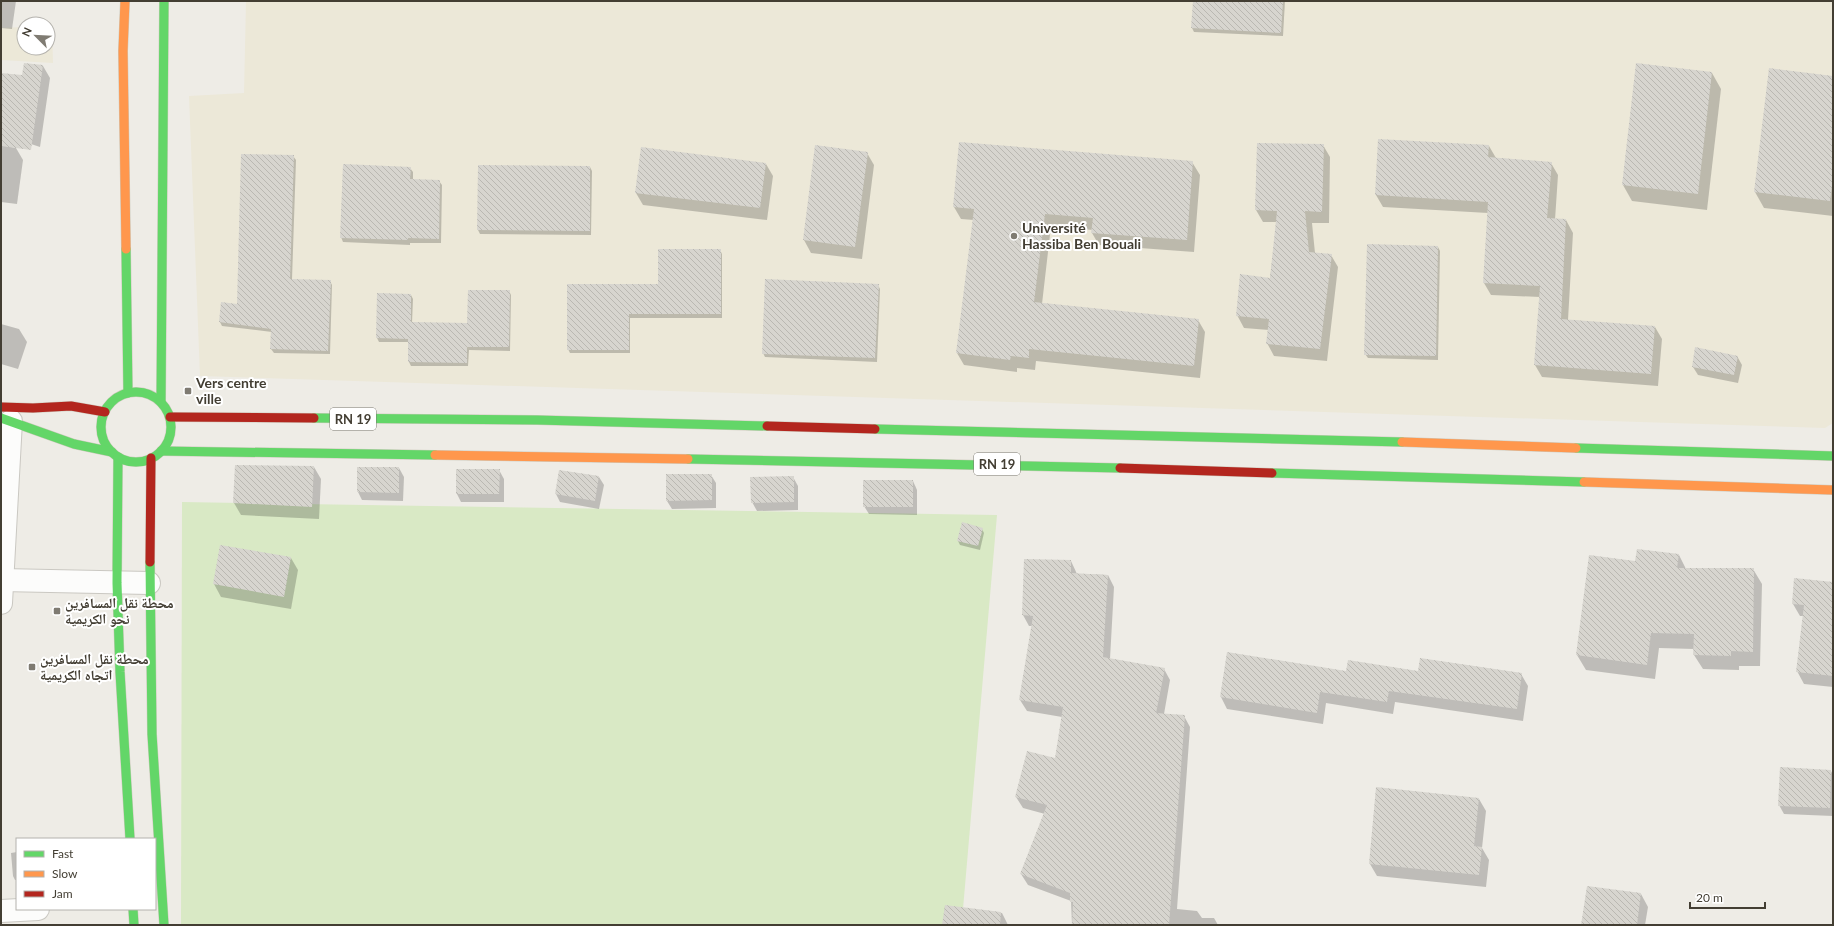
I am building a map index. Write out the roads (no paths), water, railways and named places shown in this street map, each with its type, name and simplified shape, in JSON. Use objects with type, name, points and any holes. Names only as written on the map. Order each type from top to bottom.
[{"type":"main road","points":[[125,1],[123,51],[128,393]]},
{"type":"main road","points":[[161,402],[164,1]]},
{"type":"main road","points":[[4,415],[74,444],[115,454],[133,461],[142,461],[152,458],[162,451],[168,441],[171,429],[170,417],[161,402],[146,393],[128,393],[114,400],[105,412],[102,425],[103,437],[115,454],[120,672],[130,838]]},
{"type":"main road","points":[[4,415],[33,408],[71,406],[105,412]]},
{"type":"main road","name":"RN 19","points":[[170,417],[537,420],[1474,444],[1833,456]]},
{"type":"main road","name":"RN 19","points":[[162,451],[1029,465],[1833,490]]},
{"type":"main road","points":[[152,458],[149,583],[159,903],[164,925]]},
{"type":"main road","points":[[133,910],[134,925]]},
{"type":"street","points":[[1,603],[4,415]]},
{"type":"street","points":[[2,580],[149,583]]},
{"type":"street","points":[[1,911],[20,910]]},
{"type":"place","name":"Université Hassiba Ben Bouali","points":[[1014,236]]},
{"type":"place","name":"Vers centre ville","points":[[188,391]]},
{"type":"place","name":"محطة نقل المسافرين نحو الكريمية","points":[[57,611]]},
{"type":"place","name":"محطة نقل المسافرين اتجاه الكريمية","points":[[32,667]]}]
